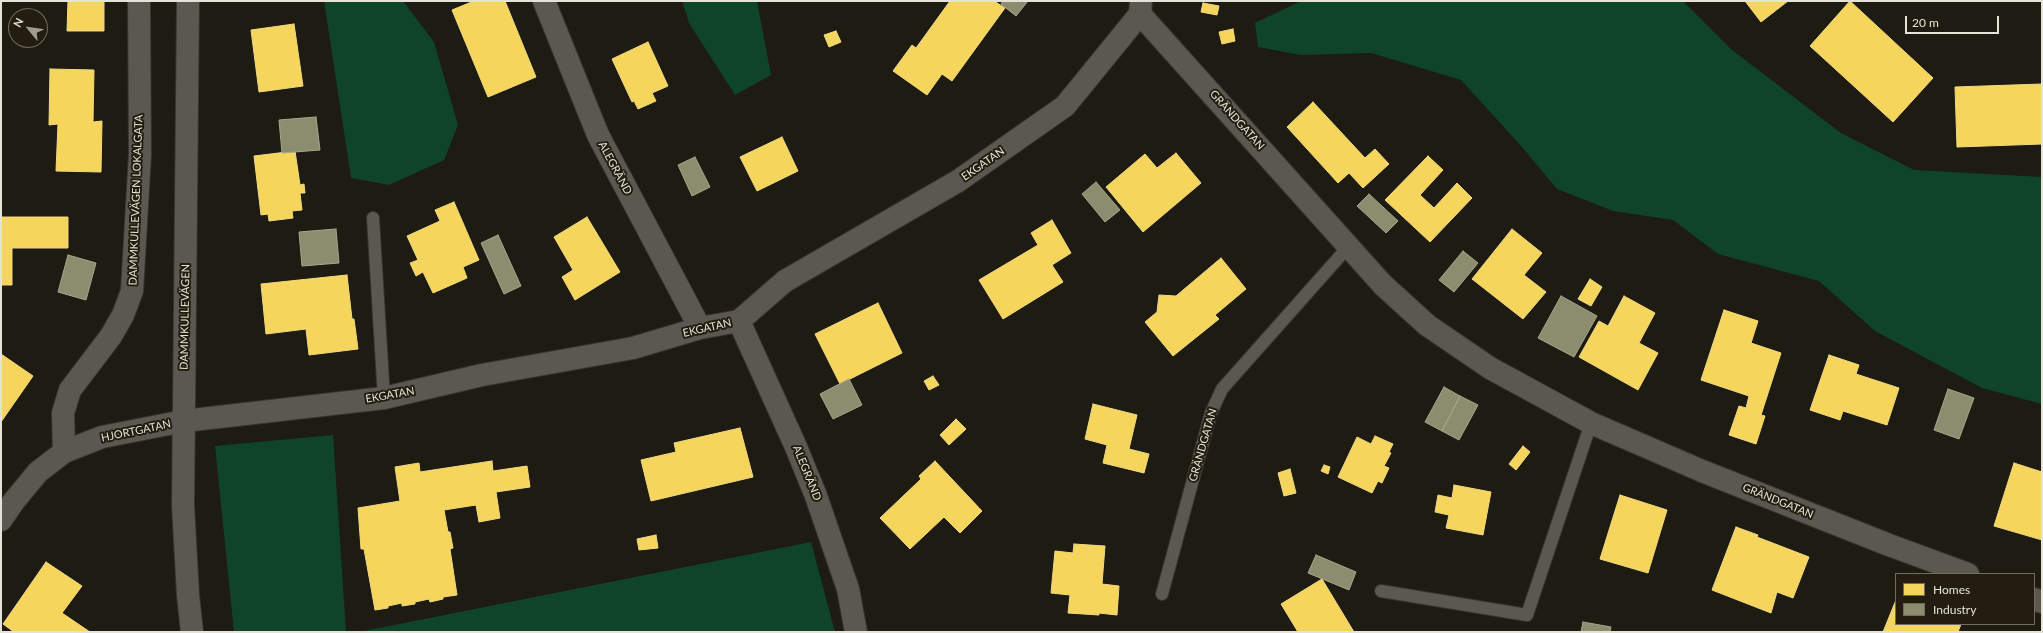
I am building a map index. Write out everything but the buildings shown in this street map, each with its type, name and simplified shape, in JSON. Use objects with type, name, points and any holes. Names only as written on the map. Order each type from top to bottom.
[{"type":"street","name":"DAMMKULLEVÄGEN LOKALGATA","points":[[64,452],[63,413],[70,390],[111,336],[123,315],[132,291],[140,154],[139,1]]},
{"type":"street","name":"DAMMKULLEVÄGEN","points":[[188,1],[184,513],[188,595],[192,632]]},
{"type":"street","name":"ALEGRÄND","points":[[544,1],[598,135],[700,328]]},
{"type":"street","name":"EKGATAN","points":[[184,421],[384,398],[482,375],[633,348],[700,328],[739,321],[785,281],[958,181],[1065,106],[1140,8]]},
{"type":"street","name":"GRÄNDGATAN","points":[[1140,8],[1383,285],[1427,325],[1490,368],[1590,423],[1702,471],[1889,545],[1965,573]]},
{"type":"street","name":"ALEGRÄND","points":[[739,321],[796,447],[816,496],[848,589],[856,632]]},
{"type":"street","name":"HJORTGATAN","points":[[1,520],[14,501],[38,472],[64,452],[102,437],[184,421]]},
{"type":"lane","points":[[372,218],[384,398]]},
{"type":"lane","name":"GRÄNDGATAN","points":[[1162,594],[1211,413],[1222,389],[1349,246]]},
{"type":"lane","points":[[1381,590],[1526,615],[1590,423]]},
{"type":"green space","points":[[324,1],[403,1],[434,42],[458,125],[444,160],[389,185],[351,178]]},
{"type":"green space","points":[[682,1],[757,1],[771,75],[735,95],[689,23]]},
{"type":"green space","points":[[1301,1],[1683,1],[1732,50],[1841,133],[1914,170],[2042,177],[2042,404],[1982,388],[1875,331],[1819,281],[1718,254],[1673,220],[1613,211],[1557,189],[1522,147],[1461,80],[1371,53],[1300,55],[1258,47],[1255,23]]},
{"type":"green space","points":[[333,435],[346,632],[234,632],[215,446]]},
{"type":"green space","points":[[811,542],[835,632],[359,632]]}]
